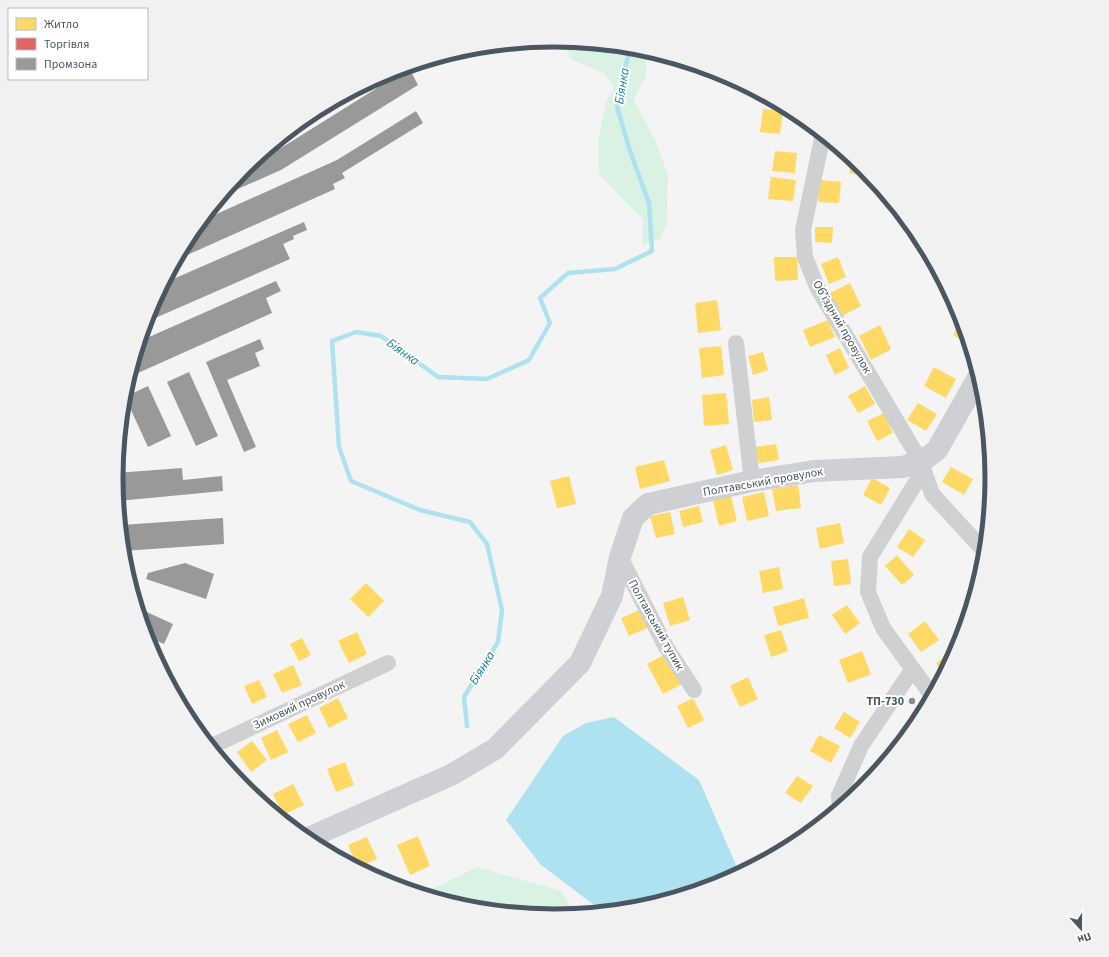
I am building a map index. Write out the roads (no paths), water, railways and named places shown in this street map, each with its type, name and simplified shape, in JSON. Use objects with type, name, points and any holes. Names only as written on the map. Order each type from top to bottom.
[{"type":"street","name":"Обʼїздний провулок","points":[[821,139],[803,230],[805,257],[817,287],[921,462],[932,494],[980,547]]},
{"type":"street","points":[[736,343],[752,481]]},
{"type":"street","points":[[929,692],[882,628],[868,592],[870,557],[918,479],[921,462],[937,450],[975,383]]},
{"type":"street","name":"Полтавський провулок","points":[[620,558],[633,518],[648,504],[752,481],[814,470],[902,467],[921,462]]},
{"type":"street","points":[[314,836],[451,775],[495,749],[580,663],[612,596],[620,558]]},
{"type":"street","name":"Полтавський тупик","points":[[620,558],[666,647],[694,690]]},
{"type":"street","name":"Зимовий провулок","points":[[215,745],[388,663]]},
{"type":"street","points":[[840,803],[839,796],[861,746],[912,670]]},
{"type":"water","points":[[614,717],[699,780],[736,865],[739,868],[693,887],[666,895],[639,902],[597,907],[540,864],[506,820],[563,736],[586,723]]},
{"type":"waterway","name":"Біянка","points":[[467,726],[464,697],[498,642],[502,610],[487,544],[470,522],[420,510],[351,481],[339,447],[332,341],[356,332],[381,336],[438,377],[487,379],[529,360],[550,323],[540,298],[568,273],[615,269],[652,251],[649,203],[630,151],[617,107],[628,53]]},
{"type":"place","name":"ТП-730","points":[[912,701]]}]
